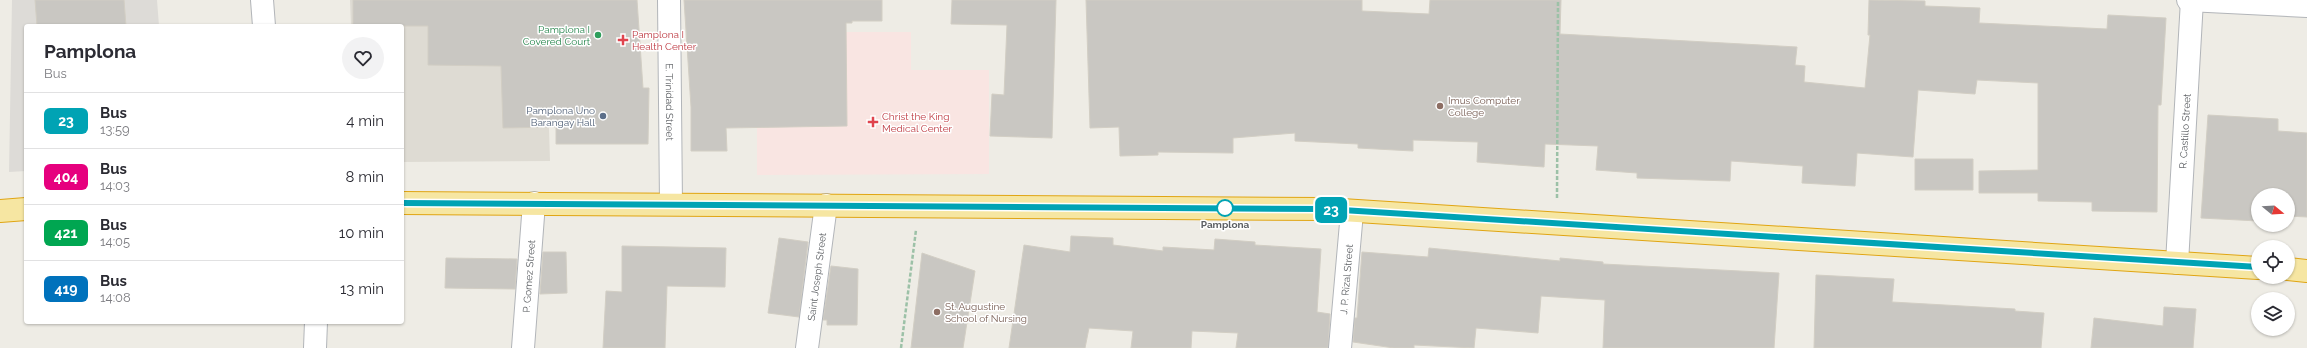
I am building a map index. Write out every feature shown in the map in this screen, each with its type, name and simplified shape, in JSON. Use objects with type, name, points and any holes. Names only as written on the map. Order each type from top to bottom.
[{"type":"highway","points":[[404,203],[1326,209],[1352,212],[1557,223],[2251,267]]},
{"type":"highway","points":[[0,211],[24,209]]},
{"type":"highway","points":[[2295,269],[2307,270]]},
{"type":"street","points":[[262,0],[264,24]]},
{"type":"street","name":"E. Trinidad Street","points":[[670,0],[671,204]]},
{"type":"street","points":[[2188,0],[2307,6]]},
{"type":"street","name":"R. Castillo Street","points":[[2176,262],[2192,0]]},
{"type":"street","name":"P. Gomez Street","points":[[523,348],[534,204]]},
{"type":"street","name":"Saint Joseph Street","points":[[807,348],[826,205]]},
{"type":"street","name":"J. P. Rizal Street","points":[[1340,348],[1352,212]]},
{"type":"street","points":[[315,348],[316,324]]},
{"type":"path","points":[[1557,223],[1558,0]]},
{"type":"path","points":[[901,348],[919,206]]},
{"type":"shaded area","points":[[12,0],[157,0],[159,24],[24,24],[24,171],[9,172]]},
{"type":"shaded area","points":[[350,0],[545,0],[550,161],[404,162],[404,24],[351,24]]},
{"type":"shaded area","name":"Christ the King Medical Center","points":[[765,32],[911,32],[911,70],[989,70],[989,174],[757,175],[757,48]]},
{"type":"building","points":[[35,0],[124,0],[126,24],[37,24]]},
{"type":"building","points":[[353,0],[637,0],[643,88],[649,88],[648,144],[556,144],[556,127],[503,128],[501,66],[428,65],[428,26],[404,26],[404,24],[353,24]]},
{"type":"building","points":[[684,0],[882,0],[882,21],[852,21],[852,23],[846,23],[847,126],[726,128],[727,151],[691,151],[691,107]]},
{"type":"building","points":[[952,0],[1056,0],[1052,138],[990,136],[992,94],[1004,95],[1007,25],[951,24]]},
{"type":"building","points":[[1086,0],[1362,0],[1362,11],[1429,14],[1430,0],[1561,0],[1560,34],[1797,47],[1795,65],[1805,66],[1804,82],[1865,88],[1870,35],[1868,35],[1869,0],[1925,1],[1925,6],[1980,8],[1979,23],[2107,29],[2108,15],[2166,18],[2161,105],[2158,105],[2157,212],[2092,211],[2092,202],[2038,201],[2038,193],[1979,193],[1979,171],[2038,170],[2038,83],[1977,80],[1975,94],[1918,90],[1913,157],[1857,153],[1855,186],[1802,183],[1803,166],[1731,161],[1730,181],[1637,178],[1637,173],[1596,170],[1598,146],[1545,144],[1544,167],[1477,162],[1478,142],[1413,140],[1413,151],[1358,148],[1358,144],[1295,141],[1295,133],[1233,138],[1233,153],[1158,152],[1158,155],[1120,156],[1119,127],[1090,128]]},
{"type":"building","points":[[2208,115],[2278,119],[2278,131],[2307,133],[2307,217],[2295,216],[2295,188],[2251,188],[2251,221],[2201,218]]},
{"type":"building","points":[[1915,159],[1973,159],[1973,190],[1915,190]]},
{"type":"building","points":[[1071,236],[1113,238],[1113,245],[1163,251],[1163,247],[1214,250],[1215,239],[1255,242],[1255,245],[1321,249],[1317,312],[1330,314],[1328,348],[1236,348],[1238,333],[1192,331],[1191,348],[1131,348],[1133,331],[1089,328],[1085,348],[1009,348],[1024,245],[1070,252]]},
{"type":"building","points":[[779,238],[808,242],[799,317],[768,313]]},
{"type":"building","points":[[622,246],[726,248],[725,287],[667,286],[665,348],[603,348],[606,291],[622,292]]},
{"type":"building","points":[[1429,248],[1560,261],[1560,258],[1603,262],[1603,264],[1779,273],[1774,348],[1603,348],[1605,300],[1541,296],[1538,333],[1476,328],[1474,348],[1414,345],[1414,348],[1394,348],[1353,342],[1355,318],[1357,318],[1362,252],[1428,257]]},
{"type":"building","points":[[543,252],[566,252],[567,293],[540,294]]},
{"type":"building","points":[[922,253],[975,271],[963,348],[911,348]]},
{"type":"building","points":[[446,258],[517,259],[515,289],[445,288]]},
{"type":"building","points":[[831,266],[858,269],[857,325],[827,325],[827,320],[823,320]]},
{"type":"building","points":[[1816,275],[1894,279],[1892,302],[2015,309],[2015,311],[2044,313],[2041,348],[1814,348]]},
{"type":"building","points":[[2164,307],[2196,309],[2193,348],[2091,348],[2094,318],[2163,326]]},
{"type":"bus line","name":"23","points":[[404,203],[1326,209],[1352,212],[1557,223],[2125,260],[2251,267]]},
{"type":"place","name":"Pamplona I Covered Court","points":[[598,35]]},
{"type":"place","name":"Pamplona I Health Center","points":[[623,40]]},
{"type":"place","name":"Imus Computer College","points":[[1440,106]]},
{"type":"place","name":"Pamplona Uno Barangay Hall","points":[[603,116]]},
{"type":"place","name":"Christ the King Medical Center","points":[[873,122]]},
{"type":"place","name":"Pamplona","points":[[1225,208]]},
{"type":"place","name":"St. Augustine School of Nursing","points":[[937,312]]}]
